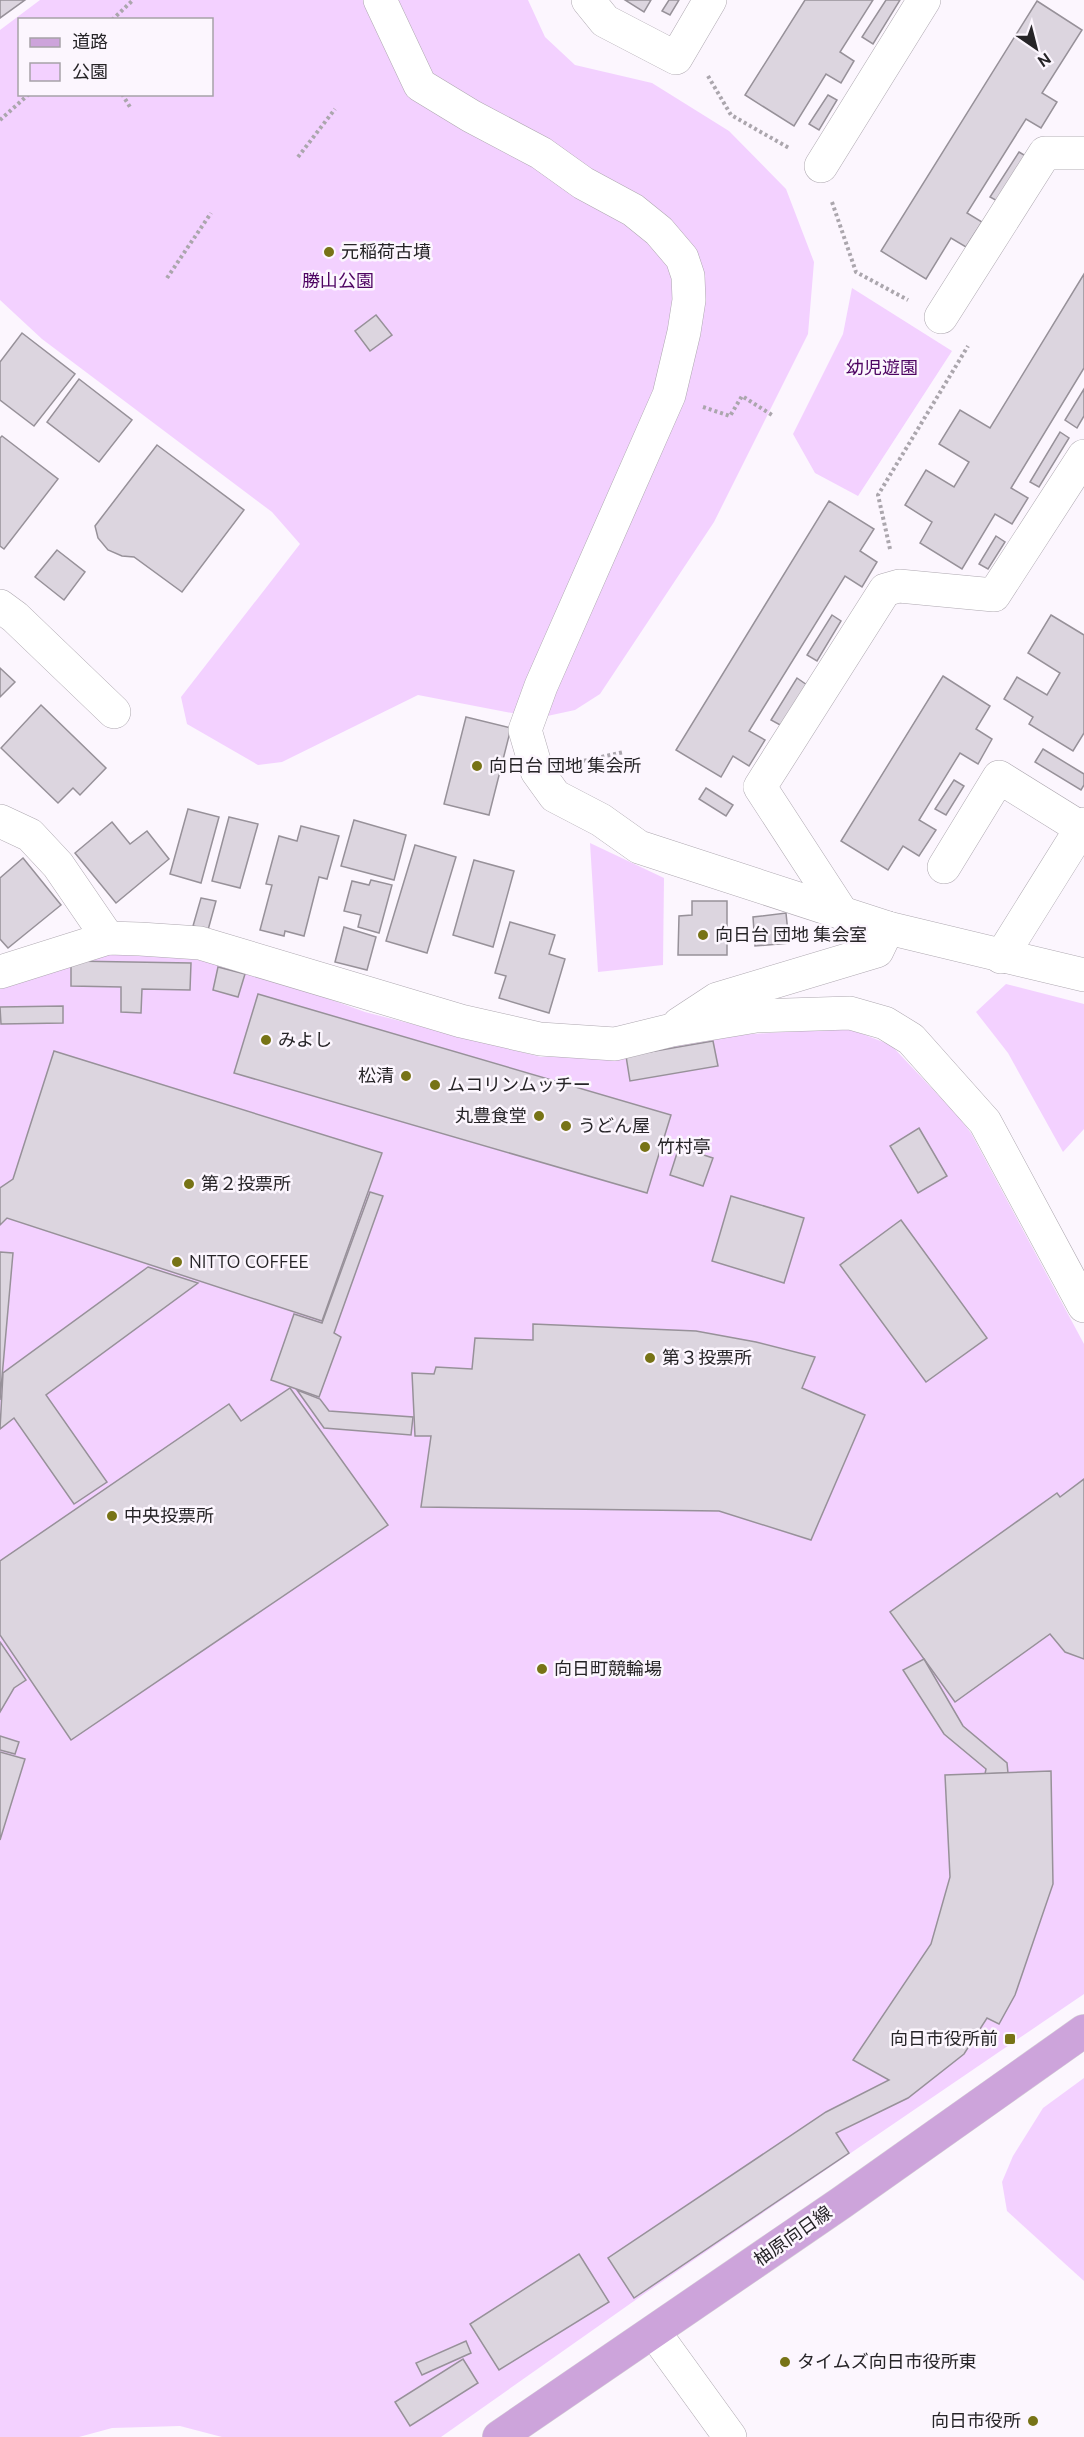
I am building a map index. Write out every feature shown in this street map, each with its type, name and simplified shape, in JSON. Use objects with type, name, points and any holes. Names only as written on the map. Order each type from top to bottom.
[{"type":"main road","name":"柚原向日線","points":[[499,2437],[654,2332],[1084,2031]]},
{"type":"street","points":[[380,0],[420,85],[471,116],[541,153],[583,183],[633,210],[659,231],[682,258],[688,276],[684,332],[669,395],[525,730],[531,757],[537,771],[555,796],[601,820],[639,847],[888,928],[1001,957],[1084,975]]},
{"type":"street","points":[[588,0],[605,21],[675,58],[710,0]]},
{"type":"street","points":[[821,166],[924,0]]},
{"type":"street","points":[[941,317],[1045,153],[1084,153]]},
{"type":"street","points":[[842,913],[760,788],[885,590],[899,586],[994,595],[1084,456]]},
{"type":"street","points":[[0,606],[15,617],[114,712]]},
{"type":"street","points":[[944,867],[999,777],[1083,826],[1001,957]]},
{"type":"street","points":[[0,821],[30,835],[58,865],[108,938]]},
{"type":"street","points":[[672,1030],[717,999],[877,951],[888,928]]},
{"type":"street","points":[[0,972],[108,938],[200,943],[461,1021],[540,1039],[615,1044],[672,1030],[756,1016],[850,1013],[885,1023],[911,1039],[985,1122],[1084,1306]]},
{"type":"street","points":[[654,2332],[730,2437]]},
{"type":"path","points":[[114,18],[132,0]]},
{"type":"path","points":[[687,39],[731,115],[821,166],[856,272],[974,337],[878,495],[899,586]]},
{"type":"path","points":[[0,120],[27,96]]},
{"type":"path","points":[[123,96],[130,107]]},
{"type":"path","points":[[298,158],[334,109]]},
{"type":"path","points":[[167,278],[211,213]]},
{"type":"path","points":[[669,395],[730,416],[742,396],[772,415]]},
{"type":"green space","name":"勝山公園","points":[[40,0],[528,0],[545,37],[575,65],[652,83],[729,131],[786,189],[814,262],[808,334],[714,522],[600,694],[575,710],[538,718],[418,695],[282,762],[258,765],[187,724],[181,697],[300,544],[272,512],[42,339],[0,300],[0,30]]},
{"type":"green space","name":"幼児遊園","points":[[852,288],[952,351],[858,496],[815,473],[793,434],[843,334]]},
{"type":"green space","points":[[590,843],[664,878],[663,965],[598,972]]},
{"type":"green space","name":"向日町競輪場","points":[[98,951],[175,954],[258,973],[365,1012],[541,1057],[597,1055],[721,1036],[847,1028],[891,1045],[971,1133],[1084,1344],[1084,1994],[644,2294],[441,2437],[222,2437],[180,2426],[112,2428],[79,2437],[0,2437],[0,988]]},
{"type":"green space","points":[[1006,984],[1084,1004],[1084,1129],[1063,1152],[1008,1053],[976,1012]]},
{"type":"green space","points":[[1084,2078],[1084,2281],[1007,2211],[1002,2182],[1013,2156],[1043,2108]]},
{"type":"building","points":[[0,0],[25,0],[0,18]]},
{"type":"building","points":[[625,0],[651,0],[644,12]]},
{"type":"building","points":[[669,0],[679,0],[670,15],[662,11]]},
{"type":"building","points":[[805,0],[873,0],[840,52],[854,61],[841,83],[826,74],[794,126],[745,95]]},
{"type":"building","points":[[886,0],[900,0],[873,44],[862,37]]},
{"type":"building","points":[[1037,1],[1082,30],[1042,93],[1057,102],[1041,128],[1026,119],[967,213],[982,222],[966,247],[951,238],[926,279],[881,251]]},
{"type":"building","points":[[828,95],[837,100],[819,130],[809,124]]},
{"type":"building","points":[[1019,152],[1029,158],[1001,203],[990,197]]},
{"type":"building","points":[[1084,274],[1084,368],[1011,488],[1028,498],[1012,524],[995,514],[962,569],[920,543],[932,522],[905,505],[926,470],[954,487],[969,462],[939,444],[960,410],[990,428]]},
{"type":"building","points":[[376,315],[392,335],[370,351],[355,331]]},
{"type":"building","points":[[22,333],[75,374],[34,426],[0,400],[0,362]]},
{"type":"building","points":[[79,379],[132,420],[99,462],[47,422]]},
{"type":"building","points":[[1084,389],[1084,416],[1077,428],[1065,420]]},
{"type":"building","points":[[1060,432],[1069,438],[1039,487],[1030,482]]},
{"type":"building","points":[[2,436],[58,479],[4,549],[0,546],[0,438]]},
{"type":"building","points":[[157,445],[244,510],[182,592],[134,557],[122,556],[108,550],[98,538],[95,526]]},
{"type":"building","points":[[829,501],[874,529],[860,551],[877,562],[862,587],[845,576],[749,731],[765,740],[749,766],[733,756],[721,777],[676,750]]},
{"type":"building","points":[[996,536],[1005,542],[988,569],[979,564]]},
{"type":"building","points":[[57,550],[85,572],[64,600],[35,577]]},
{"type":"building","points":[[832,615],[841,621],[817,661],[807,655]]},
{"type":"building","points":[[1051,615],[1084,635],[1084,733],[1073,751],[1029,724],[1033,717],[1004,699],[1017,677],[1047,695],[1060,673],[1028,653]]},
{"type":"building","points":[[0,668],[15,682],[0,697]]},
{"type":"building","points":[[943,676],[990,706],[976,729],[992,739],[978,764],[960,753],[919,820],[936,830],[919,856],[903,846],[888,870],[841,841]]},
{"type":"building","points":[[797,678],[807,685],[782,726],[771,720]]},
{"type":"building","points":[[41,705],[106,768],[80,795],[73,788],[58,803],[1,748]]},
{"type":"building","name":"向日台 団地 集会所","points":[[466,717],[511,728],[489,815],[444,804]]},
{"type":"building","points":[[1043,749],[1084,774],[1084,785],[1081,790],[1035,762]]},
{"type":"building","points":[[954,780],[964,786],[946,815],[935,809]]},
{"type":"building","points":[[706,788],[733,805],[726,816],[699,799]]},
{"type":"building","points":[[188,809],[219,817],[201,883],[170,874]]},
{"type":"building","points":[[229,817],[258,824],[240,888],[212,881]]},
{"type":"building","points":[[354,820],[406,835],[394,880],[341,866]]},
{"type":"building","points":[[112,822],[130,844],[147,831],[169,859],[116,903],[75,853]]},
{"type":"building","points":[[301,826],[339,836],[327,879],[319,877],[304,936],[285,931],[284,936],[260,930],[272,885],[266,884],[279,836],[297,841]]},
{"type":"building","points":[[415,845],[456,857],[427,953],[386,941]]},
{"type":"building","points":[[23,858],[61,905],[8,948],[0,939],[0,878]]},
{"type":"building","points":[[474,860],[514,871],[493,947],[453,935]]},
{"type":"building","points":[[371,880],[392,885],[379,933],[358,927],[361,915],[344,911],[352,881],[369,885]]},
{"type":"building","points":[[201,898],[216,901],[208,930],[193,926]]},
{"type":"building","name":"向日台 団地 集会室","points":[[692,901],[727,901],[727,955],[678,955],[679,916],[692,915]]},
{"type":"building","points":[[786,913],[789,943],[755,946],[753,917]]},
{"type":"building","points":[[510,922],[555,935],[549,954],[565,959],[549,1013],[499,998],[506,976],[495,973]]},
{"type":"building","points":[[344,927],[376,937],[367,970],[335,962]]},
{"type":"building","points":[[71,961],[191,963],[190,990],[142,989],[141,1013],[121,1012],[121,987],[71,986]]},
{"type":"building","points":[[218,967],[245,974],[238,997],[213,990]]},
{"type":"building","points":[[258,994],[671,1115],[647,1193],[234,1073]]},
{"type":"building","points":[[63,1006],[63,1023],[1,1024],[0,1007]]},
{"type":"building","points":[[713,1041],[718,1066],[630,1081],[626,1056]]},
{"type":"building","name":"第２投票所","points":[[54,1051],[382,1153],[322,1321],[7,1218],[0,1225],[0,1188],[13,1179]]},
{"type":"building","points":[[919,1128],[947,1176],[918,1193],[890,1146]]},
{"type":"building","points":[[679,1147],[713,1158],[703,1186],[670,1175]]},
{"type":"building","points":[[370,1192],[383,1196],[334,1333],[341,1337],[319,1397],[271,1380],[294,1314],[322,1323]]},
{"type":"building","points":[[731,1196],[804,1218],[784,1283],[712,1261]]},
{"type":"building","points":[[901,1220],[987,1338],[926,1382],[840,1265]]},
{"type":"building","points":[[0,1252],[13,1253],[0,1400]]},
{"type":"building","points":[[148,1267],[198,1283],[46,1395],[107,1482],[74,1504],[14,1418],[0,1429],[3,1373]]},
{"type":"building","points":[[533,1324],[696,1331],[756,1342],[815,1357],[802,1388],[865,1415],[811,1540],[719,1511],[421,1507],[431,1436],[415,1436],[412,1373],[434,1374],[436,1367],[472,1369],[475,1338],[533,1340]]},
{"type":"building","points":[[290,1388],[388,1525],[71,1740],[0,1635],[0,1561],[229,1404],[241,1421]]},
{"type":"building","points":[[297,1390],[320,1399],[329,1411],[413,1417],[411,1435],[324,1428]]},
{"type":"building","points":[[1084,1479],[1084,1659],[1065,1652],[1050,1634],[955,1702],[890,1612],[1057,1493],[1060,1497]]},
{"type":"building","points":[[0,1642],[26,1680],[14,1688],[0,1712]]},
{"type":"building","points":[[924,1659],[963,1726],[1007,1763],[1008,1773],[985,1774],[986,1769],[944,1734],[903,1670]]},
{"type":"building","points":[[0,1736],[19,1742],[15,1754],[0,1750]]},
{"type":"building","points":[[0,1752],[25,1759],[0,1840]]},
{"type":"building","points":[[1051,1771],[1053,1884],[1015,1995],[999,2024],[987,2018],[964,2054],[908,2098],[836,2133],[849,2153],[634,2298],[608,2258],[826,2112],[889,2080],[853,2060],[931,1944],[950,1877],[945,1775]]},
{"type":"building","points":[[579,2254],[609,2302],[499,2370],[470,2324]]},
{"type":"building","points":[[466,2341],[471,2353],[422,2375],[416,2363]]},
{"type":"building","points":[[463,2359],[478,2383],[410,2426],[395,2402]]},
{"type":"place","name":"元稲荷古墳","points":[[329,252]]},
{"type":"place","name":"向日台 団地 集会所","points":[[477,766]]},
{"type":"place","name":"向日台 団地 集会室","points":[[703,935]]},
{"type":"place","name":"みよし","points":[[266,1040]]},
{"type":"place","name":"松清","points":[[406,1076]]},
{"type":"place","name":"ムコリンムッチー","points":[[435,1085]]},
{"type":"place","name":"丸豊食堂","points":[[539,1116]]},
{"type":"place","name":"うどん屋","points":[[566,1126]]},
{"type":"place","name":"竹村亭","points":[[645,1147]]},
{"type":"place","name":"第２投票所","points":[[189,1184]]},
{"type":"place","name":"NITTO COFFEE","points":[[177,1262]]},
{"type":"place","name":"第３投票所","points":[[650,1358]]},
{"type":"place","name":"中央投票所","points":[[112,1516]]},
{"type":"place","name":"向日町競輪場","points":[[542,1669]]},
{"type":"place","name":"向日市役所前","points":[[1010,2039]]},
{"type":"place","name":"タイムズ向日市役所東","points":[[785,2362]]},
{"type":"place","name":"向日市役所","points":[[1033,2421]]}]
